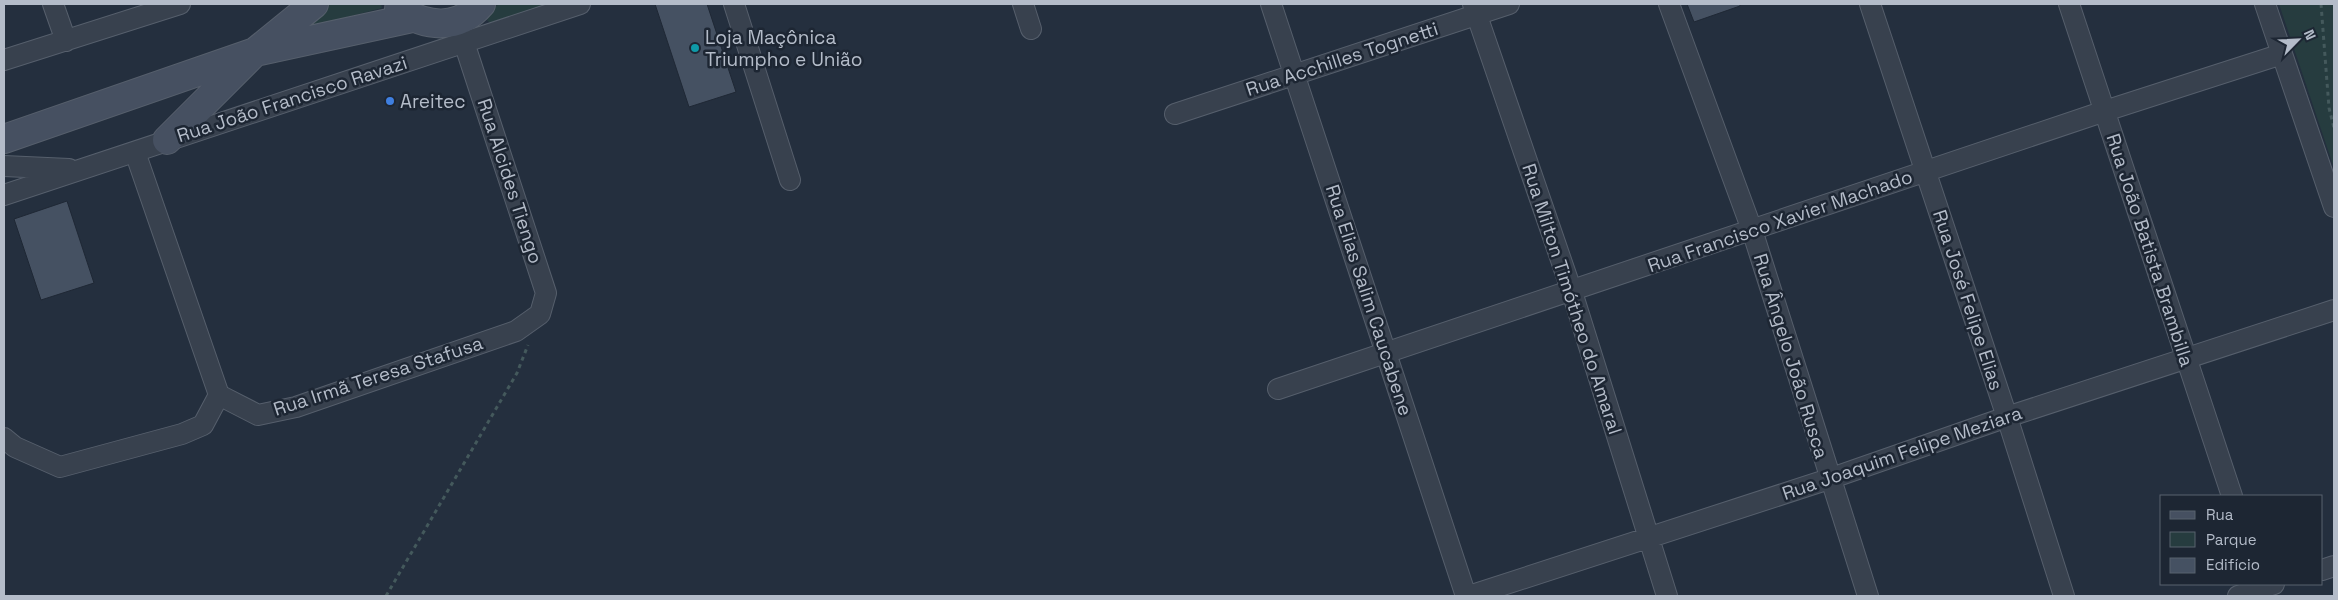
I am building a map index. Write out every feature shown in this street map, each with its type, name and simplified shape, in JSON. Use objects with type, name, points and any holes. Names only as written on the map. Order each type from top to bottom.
[{"type":"main road","points":[[167,140],[255,52],[314,4]]},
{"type":"main road","points":[[4,139],[255,52],[403,11],[426,23],[440,24],[461,31],[467,16],[481,4]]},
{"type":"street","points":[[53,4],[66,41]]},
{"type":"street","points":[[4,60],[180,4]]},
{"type":"street","name":"Rua João Francisco Ravazi","points":[[4,195],[135,152],[461,31],[580,4]]},
{"type":"street","points":[[734,4],[790,180]]},
{"type":"street","points":[[1022,4],[1031,29]]},
{"type":"street","name":"Rua Elias Salim Caucabene","points":[[1271,4],[1468,596]]},
{"type":"street","name":"Rua Acchilles Tognetti","points":[[1175,114],[1296,75],[1475,9],[1509,4]]},
{"type":"street","name":"Rua Ângelo João Rusca","points":[[1669,4],[1752,230],[1829,479],[1868,596]]},
{"type":"street","name":"Rua José Felipe Elias","points":[[1870,4],[2007,417],[2064,596]]},
{"type":"street","name":"Rua João Batista Brambilla","points":[[2069,4],[2232,495]]},
{"type":"street","points":[[2265,4],[2334,207]]},
{"type":"street","name":"Rua Milton Timótheo do Amaral","points":[[1475,9],[1572,292],[1667,596]]},
{"type":"street","name":"Rua Alcides Tiengo","points":[[461,31],[546,292],[540,314]]},
{"type":"street","name":"Rua Francisco Xavier Machado","points":[[1278,389],[1572,292],[2105,111],[2282,54]]},
{"type":"street","points":[[4,438],[15,447],[60,467],[182,434],[203,425],[219,395],[135,152]]},
{"type":"street","points":[[4,166],[81,170]]},
{"type":"street","name":"Rua Joaquim Felipe Meziara","points":[[1468,596],[1829,479],[2007,417],[2334,310]]},
{"type":"street","name":"Rua Irmã Teresa Stafusa","points":[[219,395],[258,415],[296,407],[516,331],[540,314]]},
{"type":"street","points":[[2238,596],[2266,585]]},
{"type":"path","points":[[2321,4],[2329,108],[2334,128]]},
{"type":"path","points":[[386,596],[516,373],[540,314]]},
{"type":"green space","points":[[331,4],[381,4],[382,8],[302,29],[301,26]]},
{"type":"green space","points":[[500,4],[554,4],[492,25],[487,20],[492,8]]},
{"type":"green space","points":[[2279,4],[2334,4],[2334,168]]},
{"type":"building","name":"Loja Maçônica Triumpho e União","points":[[655,4],[707,4],[736,92],[689,107]]},
{"type":"building","points":[[1687,4],[1740,4],[1740,6],[1694,22]]},
{"type":"building","points":[[67,201],[94,283],[41,300],[14,219]]},
{"type":"place","name":"Loja Maçônica Triumpho e União","points":[[695,48]]},
{"type":"place","name":"Areitec","points":[[390,101]]}]
